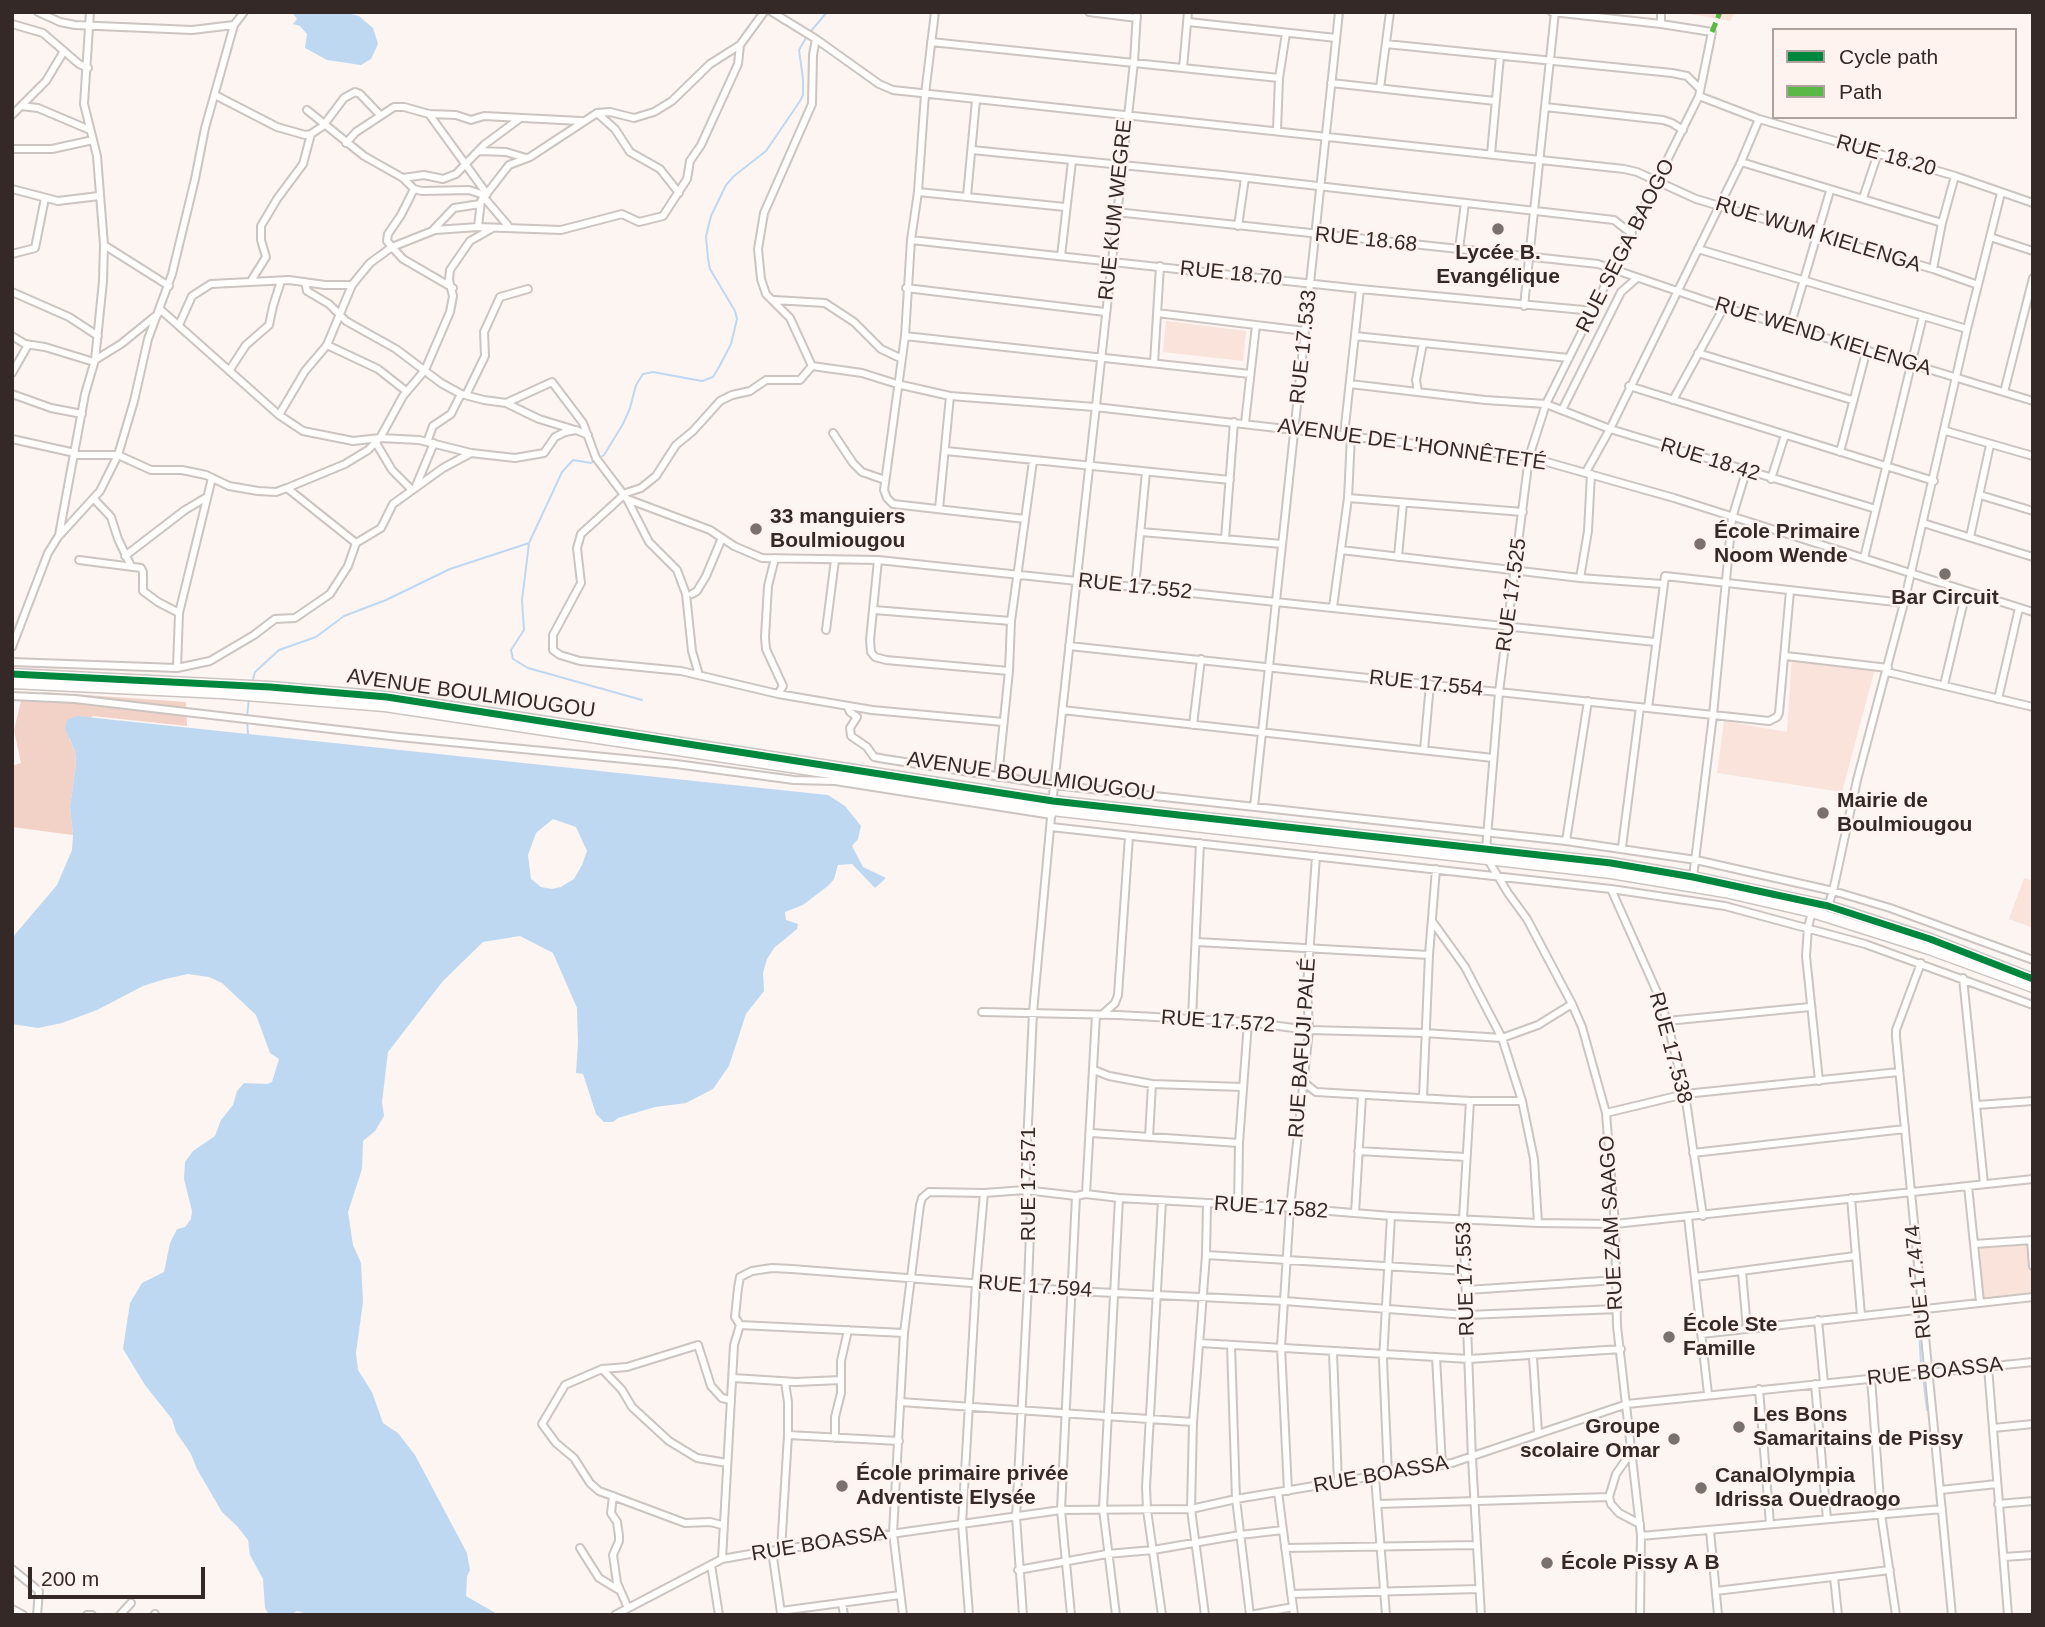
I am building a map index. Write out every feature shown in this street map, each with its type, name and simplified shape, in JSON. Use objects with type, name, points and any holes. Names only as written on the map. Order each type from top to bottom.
[{"type":"highway","name":"AVENUE BOULMIOUGOU","points":[[12,674],[410,700],[1052,809],[1612,863],[1828,906],[1930,939],[2033,979]]},
{"type":"highway","name":"AVENUE BOULMIOUGOU","points":[[12,683],[221,689]]},
{"type":"highway","name":"AVENUE BOULMIOUGOU","points":[[1487,853],[1725,892],[1812,912],[1929,948],[2033,988]]},
{"type":"street","points":[[38,12],[60,22],[88,25],[192,30],[234,25]]},
{"type":"street","points":[[58,537],[99,336],[104,245],[93,139],[84,104],[90,12]]},
{"type":"street","points":[[12,647],[43,565],[58,537],[94,499],[118,455],[148,339],[169,286],[234,25],[244,12]]},
{"type":"street","points":[[478,227],[480,204],[509,165],[526,158],[597,113],[610,112],[634,118],[654,113],[672,101],[709,64],[740,45],[764,12]]},
{"type":"street","points":[[935,12],[906,288],[905,336],[900,358],[885,495],[893,505],[1025,519]]},
{"type":"street","points":[[1089,12],[1137,15]]},
{"type":"street","points":[[1182,68],[1188,12]]},
{"type":"street","name":"RUE 17.533","points":[[1254,807],[1339,12]]},
{"type":"street","points":[[1380,89],[1390,12]]},
{"type":"street","points":[[1524,306],[1554,12],[1661,24],[1661,12]]},
{"type":"street","name":"RUE WUM KIELENGA","points":[[775,13],[879,85],[893,90],[1625,169],[1719,206],[1933,269],[1978,285]]},
{"type":"street","name":"RUE KUM WEGRE","points":[[1076,580],[1137,15]]},
{"type":"street","points":[[1188,22],[1336,38]]},
{"type":"street","points":[[12,24],[43,33],[79,64],[88,68]]},
{"type":"street","name":"RUE SEGA BAOGO","points":[[1529,457],[1546,404],[1658,182],[1700,92],[1712,32],[1661,24]]},
{"type":"street","points":[[1277,130],[1279,78],[1286,33]]},
{"type":"street","points":[[816,39],[812,104],[762,219],[758,253],[761,279],[769,299],[790,318],[812,366],[800,380],[765,380],[750,391],[720,401],[693,431],[676,445],[656,475],[641,488],[632,489],[586,529],[577,548],[581,583],[553,635],[553,650],[580,661],[633,668],[659,668],[778,694],[872,710],[1003,722]]},
{"type":"street","points":[[931,42],[1279,78]]},
{"type":"street","name":"RUE 18.20","points":[[1386,44],[1680,74],[1690,78],[1700,92],[1759,119],[1955,176],[2033,203]]},
{"type":"street","points":[[279,415],[305,372],[327,345],[352,285],[370,263],[391,247],[433,230],[478,227],[561,230],[622,214],[636,222],[663,216],[687,179],[690,161],[701,145],[738,64],[740,45]]},
{"type":"street","points":[[16,110],[46,81],[64,51]]},
{"type":"street","points":[[1491,154],[1500,56]]},
{"type":"street","points":[[1332,83],[1495,101]]},
{"type":"street","points":[[215,95],[282,129],[305,135],[323,126],[344,98],[355,92],[380,115]]},
{"type":"street","points":[[967,196],[976,100]]},
{"type":"street","points":[[346,143],[356,132],[394,107],[429,114],[456,115],[471,120],[484,116],[582,121]]},
{"type":"street","points":[[1545,107],[1662,120],[1683,130]]},
{"type":"street","points":[[16,110],[52,112],[90,130]]},
{"type":"street","points":[[307,110],[346,143],[402,178],[414,189],[475,191],[486,195]]},
{"type":"street","points":[[597,113],[615,129],[630,152],[660,169],[679,193]]},
{"type":"street","points":[[429,114],[510,228]]},
{"type":"street","points":[[402,178],[426,175],[443,179],[457,174],[478,151],[519,119]]},
{"type":"street","points":[[1580,578],[1586,547],[1589,473],[1629,386],[1741,162],[1759,119]]},
{"type":"street","points":[[251,281],[266,257],[260,234],[265,218],[303,164],[311,134]]},
{"type":"street","points":[[12,149],[51,149],[93,139]]},
{"type":"street","points":[[972,150],[1614,219],[1632,234]]},
{"type":"street","points":[[478,151],[506,152],[526,158]]},
{"type":"street","points":[[1863,198],[1878,153]]},
{"type":"street","points":[[1061,256],[1072,161]]},
{"type":"street","points":[[1741,162],[1942,223]]},
{"type":"street","points":[[1933,269],[1955,176]]},
{"type":"street","points":[[1238,226],[1245,178]]},
{"type":"street","points":[[12,189],[66,201],[99,196]]},
{"type":"street","points":[[414,189],[387,238],[391,247],[403,259],[453,288]]},
{"type":"street","points":[[1790,327],[1830,191]]},
{"type":"street","points":[[918,192],[1065,207]]},
{"type":"street","points":[[1819,1081],[1806,956],[1808,927],[1812,912],[1828,906],[1833,891],[1857,780],[1934,481],[1967,329],[2001,193]]},
{"type":"street","points":[[12,254],[35,248],[45,198]]},
{"type":"street","points":[[1459,249],[1465,203]]},
{"type":"street","points":[[433,230],[454,208],[480,204]]},
{"type":"street","name":"RUE 18.68","points":[[1116,212],[1598,264],[1614,270]]},
{"type":"street","points":[[12,439],[75,454],[118,455],[151,470],[181,470],[212,478],[229,486],[258,491],[275,492],[345,464],[378,441],[406,391],[425,370],[450,312],[453,288],[449,275],[453,264],[471,241],[481,233],[496,228]]},
{"type":"street","points":[[1990,237],[2033,251]]},
{"type":"street","name":"RUE 18.70","points":[[911,240],[1360,289],[1594,311]]},
{"type":"street","points":[[104,245],[169,286]]},
{"type":"street","points":[[1698,249],[1967,329]]},
{"type":"street","points":[[1154,363],[1160,266]]},
{"type":"street","name":"RUE WEND KIELENGA","points":[[1614,270],[1724,307],[2033,401]]},
{"type":"street","points":[[1562,410],[1621,292],[1637,278]]},
{"type":"street","points":[[2004,392],[2033,278]]},
{"type":"street","points":[[229,370],[247,343],[269,325],[272,306],[281,281]]},
{"type":"street","points":[[179,325],[190,298],[211,284],[281,281],[352,285]]},
{"type":"street","points":[[305,282],[307,291],[329,304],[354,326],[396,349],[441,383],[463,395],[506,403],[538,419],[587,435]]},
{"type":"street","points":[[906,288],[1105,312]]},
{"type":"street","points":[[413,488],[431,442],[433,426],[451,414],[485,356],[484,332],[496,304],[504,295],[528,289]]},
{"type":"street","points":[[1334,607],[1348,498],[1350,384],[1360,289]]},
{"type":"street","points":[[12,292],[29,302],[61,313],[99,336]]},
{"type":"street","points":[[769,299],[789,303],[825,303],[853,322],[881,349],[900,358]]},
{"type":"street","points":[[1673,400],[1724,307]]},
{"type":"street","points":[[160,311],[295,428],[353,441],[431,442],[471,453],[515,458],[541,454],[555,437],[576,430]]},
{"type":"street","points":[[12,336],[29,345],[94,361],[121,344],[160,311]]},
{"type":"street","points":[[1157,313],[1306,331]]},
{"type":"street","points":[[1864,558],[1923,316]]},
{"type":"street","points":[[1245,424],[1256,325]]},
{"type":"street","points":[[905,336],[1250,374]]},
{"type":"street","points":[[1355,336],[1569,359]]},
{"type":"street","points":[[1418,392],[1416,380],[1423,342]]},
{"type":"street","points":[[12,373],[29,345]]},
{"type":"street","points":[[327,345],[378,369],[406,391]]},
{"type":"street","points":[[1840,452],[1867,349]]},
{"type":"street","points":[[1698,353],[1852,400]]},
{"type":"street","name":"AVENUE DE L'HONNÊTETÉ","points":[[812,366],[870,374],[897,384],[950,396],[1095,407],[1529,457],[1589,473],[2033,612]]},
{"type":"street","points":[[506,403],[552,382],[583,423],[596,458],[625,497],[649,542],[677,570],[689,596],[692,651],[699,675]]},
{"type":"street","name":"RUE 18.42","points":[[1350,384],[1546,404],[1610,429],[1876,509]]},
{"type":"street","points":[[1629,386],[1934,481]]},
{"type":"street","points":[[12,394],[51,408],[82,414]]},
{"type":"street","points":[[939,509],[950,396]]},
{"type":"street","points":[[1225,539],[1234,422]]},
{"type":"street","points":[[1945,431],[2033,456]]},
{"type":"street","points":[[833,433],[862,472],[885,480]]},
{"type":"street","points":[[1771,479],[1785,435]]},
{"type":"street","points":[[378,441],[392,470],[413,488]]},
{"type":"street","points":[[1970,537],[1990,445]]},
{"type":"street","points":[[946,451],[1230,480]]},
{"type":"street","points":[[12,662],[177,668],[210,661],[275,619],[290,619],[303,614],[334,589],[348,566],[356,543],[381,528],[393,504],[413,488],[471,453]]},
{"type":"street","name":"RUE 17.525","points":[[1487,853],[1499,692],[1529,457]]},
{"type":"street","points":[[998,777],[1009,671],[1011,621],[1033,461]]},
{"type":"street","points":[[1135,587],[1146,472]]},
{"type":"street","points":[[1693,877],[1713,715],[1732,518],[1746,472]]},
{"type":"street","points":[[177,668],[179,613],[212,478]]},
{"type":"street","points":[[287,488],[356,543]]},
{"type":"street","points":[[1980,495],[2033,511]]},
{"type":"street","points":[[125,556],[185,510],[207,497]]},
{"type":"street","name":"RUE 17.552","points":[[625,497],[710,530],[734,546],[762,558],[878,560],[1655,642]]},
{"type":"street","points":[[1348,498],[1524,512]]},
{"type":"street","points":[[94,499],[111,517],[131,566]]},
{"type":"street","points":[[1398,557],[1403,503]]},
{"type":"street","points":[[1923,523],[2033,557]]},
{"type":"street","points":[[1142,532],[1282,544]]},
{"type":"street","points":[[689,596],[697,591],[706,576],[722,538]]},
{"type":"street","points":[[1341,550],[1580,578],[1662,584]]},
{"type":"street","points":[[775,558],[768,586],[765,638],[766,649],[783,685],[778,694]]},
{"type":"street","points":[[79,560],[131,566],[142,570],[143,592],[179,613]]},
{"type":"street","points":[[826,630],[835,560]]},
{"type":"street","points":[[878,560],[871,652],[880,659],[1009,671]]},
{"type":"street","points":[[1622,847],[1665,576],[1904,603]]},
{"type":"street","name":"RUE 17.571","points":[[1023,1615],[1016,1517],[1031,1205],[1026,1190],[1033,1012],[1076,580]]},
{"type":"street","points":[[1790,592],[1786,656],[1887,670],[2033,707]]},
{"type":"street","points":[[1944,685],[1966,592]]},
{"type":"street","points":[[1998,699],[2019,608]]},
{"type":"street","points":[[874,610],[1011,621]]},
{"type":"street","name":"RUE 17.554","points":[[1069,646],[1769,721],[1779,713],[1786,656]]},
{"type":"street","points":[[1193,725],[1201,659]]},
{"type":"street","points":[[1424,750],[1430,684]]},
{"type":"street","points":[[12,696],[75,699],[387,735],[676,764],[794,780],[835,781],[1052,809]]},
{"type":"street","points":[[1566,841],[1588,701]]},
{"type":"street","points":[[848,706],[850,712],[858,718],[850,728],[850,734],[867,747],[874,757],[1054,785],[1622,847],[1696,860],[1833,891],[1951,929],[2033,960]]},
{"type":"street","points":[[1062,710],[1493,758]]},
{"type":"street","points":[[1051,827],[1611,889],[1725,906],[1808,927],[1921,963],[2033,1005]]},
{"type":"street","points":[[1086,1194],[1099,1015],[1115,1003],[1118,995],[1129,836]]},
{"type":"street","points":[[1192,1018],[1200,844]]},
{"type":"street","name":"RUE ZAM SAAGO","points":[[1487,853],[1497,876],[1527,919],[1572,1004],[1582,1027],[1606,1113],[1621,1349],[1641,1536],[1640,1615]]},
{"type":"street","name":"RUE BAFUJI PALÉ","points":[[1288,1491],[1281,1348],[1290,1208],[1309,1030],[1307,986],[1316,856]]},
{"type":"street","points":[[1423,1098],[1424,1033],[1436,869]]},
{"type":"street","points":[[1770,893],[1776,877]]},
{"type":"street","name":"RUE 17.538","points":[[1611,889],[1657,992],[1667,1021],[1685,1094],[1703,1216]]},
{"type":"street","points":[[1432,921],[1465,967],[1502,1038],[1522,1101],[1534,1159],[1538,1223]]},
{"type":"street","points":[[1197,942],[1429,955]]},
{"type":"street","name":"RUE 17.474","points":[[1921,963],[1896,1033],[1952,1615]]},
{"type":"street","points":[[1963,978],[1984,1184]]},
{"type":"street","name":"RUE 17.572","points":[[982,1012],[1192,1018],[1309,1030],[1502,1038],[1538,1026],[1572,1004]]},
{"type":"street","points":[[1667,1021],[1810,1007]]},
{"type":"street","points":[[1238,1205],[1239,1143],[1248,1022]]},
{"type":"street","points":[[1094,1070],[1124,1080],[1152,1084],[1243,1087]]},
{"type":"street","points":[[1606,1113],[1685,1094],[1899,1072]]},
{"type":"street","points":[[1302,1081],[1316,1093]]},
{"type":"street","points":[[1149,1137],[1152,1084]]},
{"type":"street","points":[[1301,1102],[1316,1093],[1522,1101]]},
{"type":"street","points":[[1355,1213],[1363,1096]]},
{"type":"street","name":"RUE 17.553","points":[[1470,1101],[1463,1219],[1481,1615]]},
{"type":"street","points":[[1977,1105],[2033,1101]]},
{"type":"street","points":[[1693,1153],[1905,1129]]},
{"type":"street","points":[[1091,1133],[1239,1143]]},
{"type":"street","points":[[1358,1151],[1466,1157]]},
{"type":"street","name":"RUE 17.582","points":[[910,1279],[920,1205],[922,1198],[929,1192],[984,1193],[1026,1190],[1076,1196],[1086,1194],[1391,1216],[1615,1224],[2033,1179]]},
{"type":"street","points":[[1968,1186],[1980,1302]]},
{"type":"street","points":[[969,1615],[962,1524],[984,1193]]},
{"type":"street","points":[[1071,1615],[1061,1510],[1076,1196]]},
{"type":"street","points":[[1116,1615],[1103,1509],[1119,1198]]},
{"type":"street","points":[[1851,1198],[1861,1315]]},
{"type":"street","points":[[1161,1615],[1146,1487],[1162,1201]]},
{"type":"street","points":[[1205,1615],[1191,1509],[1207,1204]]},
{"type":"street","points":[[1388,1475],[1384,1354],[1391,1216]]},
{"type":"street","points":[[1688,1217],[1709,1394]]},
{"type":"street","points":[[1974,1244],[2032,1240],[2033,1266]]},
{"type":"street","points":[[1206,1255],[1465,1271]]},
{"type":"street","points":[[1695,1277],[1855,1256]]},
{"type":"street","name":"RUE 17.594","points":[[722,1559],[734,1345],[740,1325],[735,1317],[738,1280],[752,1271],[772,1268],[1073,1291],[1284,1301],[1466,1315],[1618,1308]]},
{"type":"street","points":[[1742,1272],[1747,1329]]},
{"type":"street","points":[[903,1615],[893,1533],[904,1333],[910,1279]]},
{"type":"street","points":[[1467,1290],[1617,1280]]},
{"type":"street","points":[[1702,1334],[2033,1297]]},
{"type":"street","points":[[1818,1320],[1824,1383]]},
{"type":"street","points":[[740,1325],[904,1333]]},
{"type":"street","points":[[835,1438],[835,1417],[841,1392],[840,1380],[848,1329]]},
{"type":"street","points":[[1200,1343],[1469,1359],[1621,1349]]},
{"type":"street","points":[[722,1525],[710,1522],[685,1523],[652,1513],[595,1488],[580,1465],[556,1443],[542,1424],[565,1385],[602,1369],[627,1367],[698,1345],[711,1386],[722,1398],[732,1400]]},
{"type":"street","points":[[1231,1345],[1236,1499],[1250,1615],[1294,1611],[1278,1492]]},
{"type":"street","points":[[1333,1352],[1338,1483]]},
{"type":"street","points":[[1533,1356],[1538,1433]]},
{"type":"street","points":[[1436,1357],[1442,1465]]},
{"type":"street","name":"RUE BOASSA","points":[[615,1615],[722,1559],[1061,1510],[1191,1509],[1472,1458],[1627,1404],[2033,1362]]},
{"type":"street","points":[[1988,1367],[2008,1615]]},
{"type":"street","points":[[602,1369],[622,1390],[632,1407],[669,1441],[697,1458],[727,1463]]},
{"type":"street","points":[[733,1378],[785,1382],[840,1380]]},
{"type":"street","points":[[1871,1378],[1881,1514],[1896,1615]]},
{"type":"street","points":[[781,1550],[788,1435],[785,1382]]},
{"type":"street","points":[[788,1402],[796,1382]]},
{"type":"street","points":[[1815,1384],[1826,1520]]},
{"type":"street","points":[[1759,1389],[1770,1524]]},
{"type":"street","points":[[900,1402],[1194,1422]]},
{"type":"street","points":[[1993,1428],[2033,1424]]},
{"type":"street","points":[[788,1435],[899,1441]]},
{"type":"street","points":[[1632,1451],[1616,1474],[1609,1497],[1619,1513],[1640,1524]]},
{"type":"street","points":[[1375,1477],[1386,1615]]},
{"type":"street","points":[[1940,1490],[1997,1483]]},
{"type":"street","points":[[613,1496],[611,1507],[617,1522],[619,1541],[612,1555],[619,1590],[628,1608]]},
{"type":"street","points":[[1378,1504],[1609,1497]]},
{"type":"street","points":[[1998,1504],[2033,1501]]},
{"type":"street","points":[[1641,1536],[1942,1509]]},
{"type":"street","points":[[1018,1570],[1283,1530]]},
{"type":"street","points":[[1710,1530],[1718,1615]]},
{"type":"street","points":[[1285,1548],[1477,1545]]},
{"type":"street","points":[[580,1548],[599,1578],[619,1590]]},
{"type":"street","points":[[772,1551],[781,1613],[900,1595]]},
{"type":"street","points":[[2004,1558],[2033,1555]]},
{"type":"street","points":[[711,1564],[719,1615]]},
{"type":"street","points":[[12,1569],[39,1591],[37,1615]]},
{"type":"street","points":[[1716,1591],[1890,1570]]},
{"type":"street","points":[[1834,1577],[1838,1615]]},
{"type":"street","points":[[1291,1594],[1479,1589]]},
{"type":"street","points":[[120,1615],[131,1603]]},
{"type":"street","points":[[842,1603],[844,1615]]},
{"type":"street","points":[[12,1609],[23,1615]]},
{"type":"shaded area","points":[[1678,12],[1735,12],[1730,21]]},
{"type":"shaded area","points":[[1166,321],[1246,331],[1243,361],[1163,352]]},
{"type":"shaded area","points":[[1792,653],[1876,665],[1842,792],[1717,773],[1724,721],[1787,732]]},
{"type":"shaded area","points":[[43,692],[186,702],[187,726],[93,716],[69,739],[75,751],[76,764],[70,807],[73,835],[12,827],[12,766],[21,763],[14,730],[21,701]]},
{"type":"shaded area","points":[[2024,878],[2033,881],[2033,928],[2009,919]]},
{"type":"shaded area","points":[[2029,1242],[2032,1292],[1983,1299],[1979,1248]]},
{"type":"water","points":[[292,12],[343,12],[359,16],[373,28],[378,44],[371,59],[361,65],[327,60],[305,48],[307,34],[300,26],[293,24],[297,19]]},
{"type":"water","points":[[77,716],[828,795],[845,806],[861,826],[858,839],[852,846],[863,867],[886,878],[875,888],[852,864],[838,865],[829,885],[803,905],[785,912],[786,920],[798,924],[797,929],[774,948],[767,959],[763,973],[764,991],[746,1014],[729,1066],[713,1089],[686,1103],[655,1107],[613,1122],[604,1122],[596,1114],[583,1074],[576,1073],[577,1008],[553,953],[520,936],[483,942],[443,981],[388,1052],[382,1102],[384,1116],[375,1131],[363,1141],[362,1169],[348,1212],[353,1245],[361,1263],[363,1302],[356,1353],[358,1370],[372,1392],[383,1423],[398,1433],[415,1455],[467,1553],[470,1570],[466,1596],[499,1615],[311,1615],[297,1611],[291,1615],[269,1615],[265,1608],[263,1579],[250,1555],[248,1540],[222,1512],[176,1432],[172,1419],[145,1385],[123,1349],[130,1303],[142,1283],[164,1272],[170,1243],[177,1229],[185,1227],[191,1219],[192,1211],[184,1179],[185,1162],[193,1151],[215,1136],[221,1120],[233,1105],[237,1091],[244,1083],[272,1082],[279,1059],[270,1053],[256,1015],[222,983],[209,977],[188,974],[143,986],[97,1010],[62,1023],[38,1028],[12,1024],[12,938],[57,885],[72,850],[70,807],[76,764],[75,751],[65,729],[67,720]],"holes":[[[553,819],[576,827],[587,851],[574,879],[561,887],[541,887],[531,879],[528,855],[536,833]]]},
{"type":"waterway","points":[[811,31],[827,12]]},
{"type":"waterway","points":[[642,700],[528,668],[513,659],[511,650],[524,630],[522,600],[529,543],[562,472],[573,460],[591,463],[604,455],[623,424],[636,385],[643,374],[653,372],[702,381],[713,377],[719,367],[731,344],[737,319],[710,269],[706,236],[711,216],[726,185],[766,151],[800,101],[803,95],[803,79],[799,50],[807,36]]},
{"type":"waterway","points":[[252,683],[255,672],[279,650],[316,637],[344,616],[386,600],[450,569],[529,543]]},
{"type":"waterway","points":[[247,717],[249,698]]},
{"type":"waterway","points":[[247,722],[248,734]]},
{"type":"waterway","points":[[1908,1198],[1918,1307]]},
{"type":"waterway","points":[[1918,1313],[1921,1364]]},
{"type":"waterway","points":[[1923,1376],[1927,1410]]},
{"type":"marked path","points":[[1712,32],[1720,12]]},
{"type":"cycle path","points":[[12,674],[270,687],[387,697],[1053,801],[1611,863],[1693,877],[1828,906],[1930,939],[2033,979]]},
{"type":"place","name":"Lycée B. Evangélique","points":[[1498,229]]},
{"type":"place","name":"33 manguiers Boulmiougou","points":[[756,529]]},
{"type":"place","name":"École Primaire Noom Wende","points":[[1700,544]]},
{"type":"place","name":"Bar Circuit","points":[[1945,574]]},
{"type":"place","name":"Mairie de Boulmiougou","points":[[1823,813]]},
{"type":"place","name":"École Ste Famille","points":[[1669,1337]]},
{"type":"place","name":"Les Bons Samaritains de Pissy","points":[[1739,1427]]},
{"type":"place","name":"Groupe scolaire Omar","points":[[1674,1439]]},
{"type":"place","name":"École primaire privée Adventiste Elysée","points":[[842,1486]]},
{"type":"place","name":"CanalOlympia Idrissa Ouedraogo","points":[[1701,1488]]},
{"type":"place","name":"École Pissy A B","points":[[1547,1563]]}]
